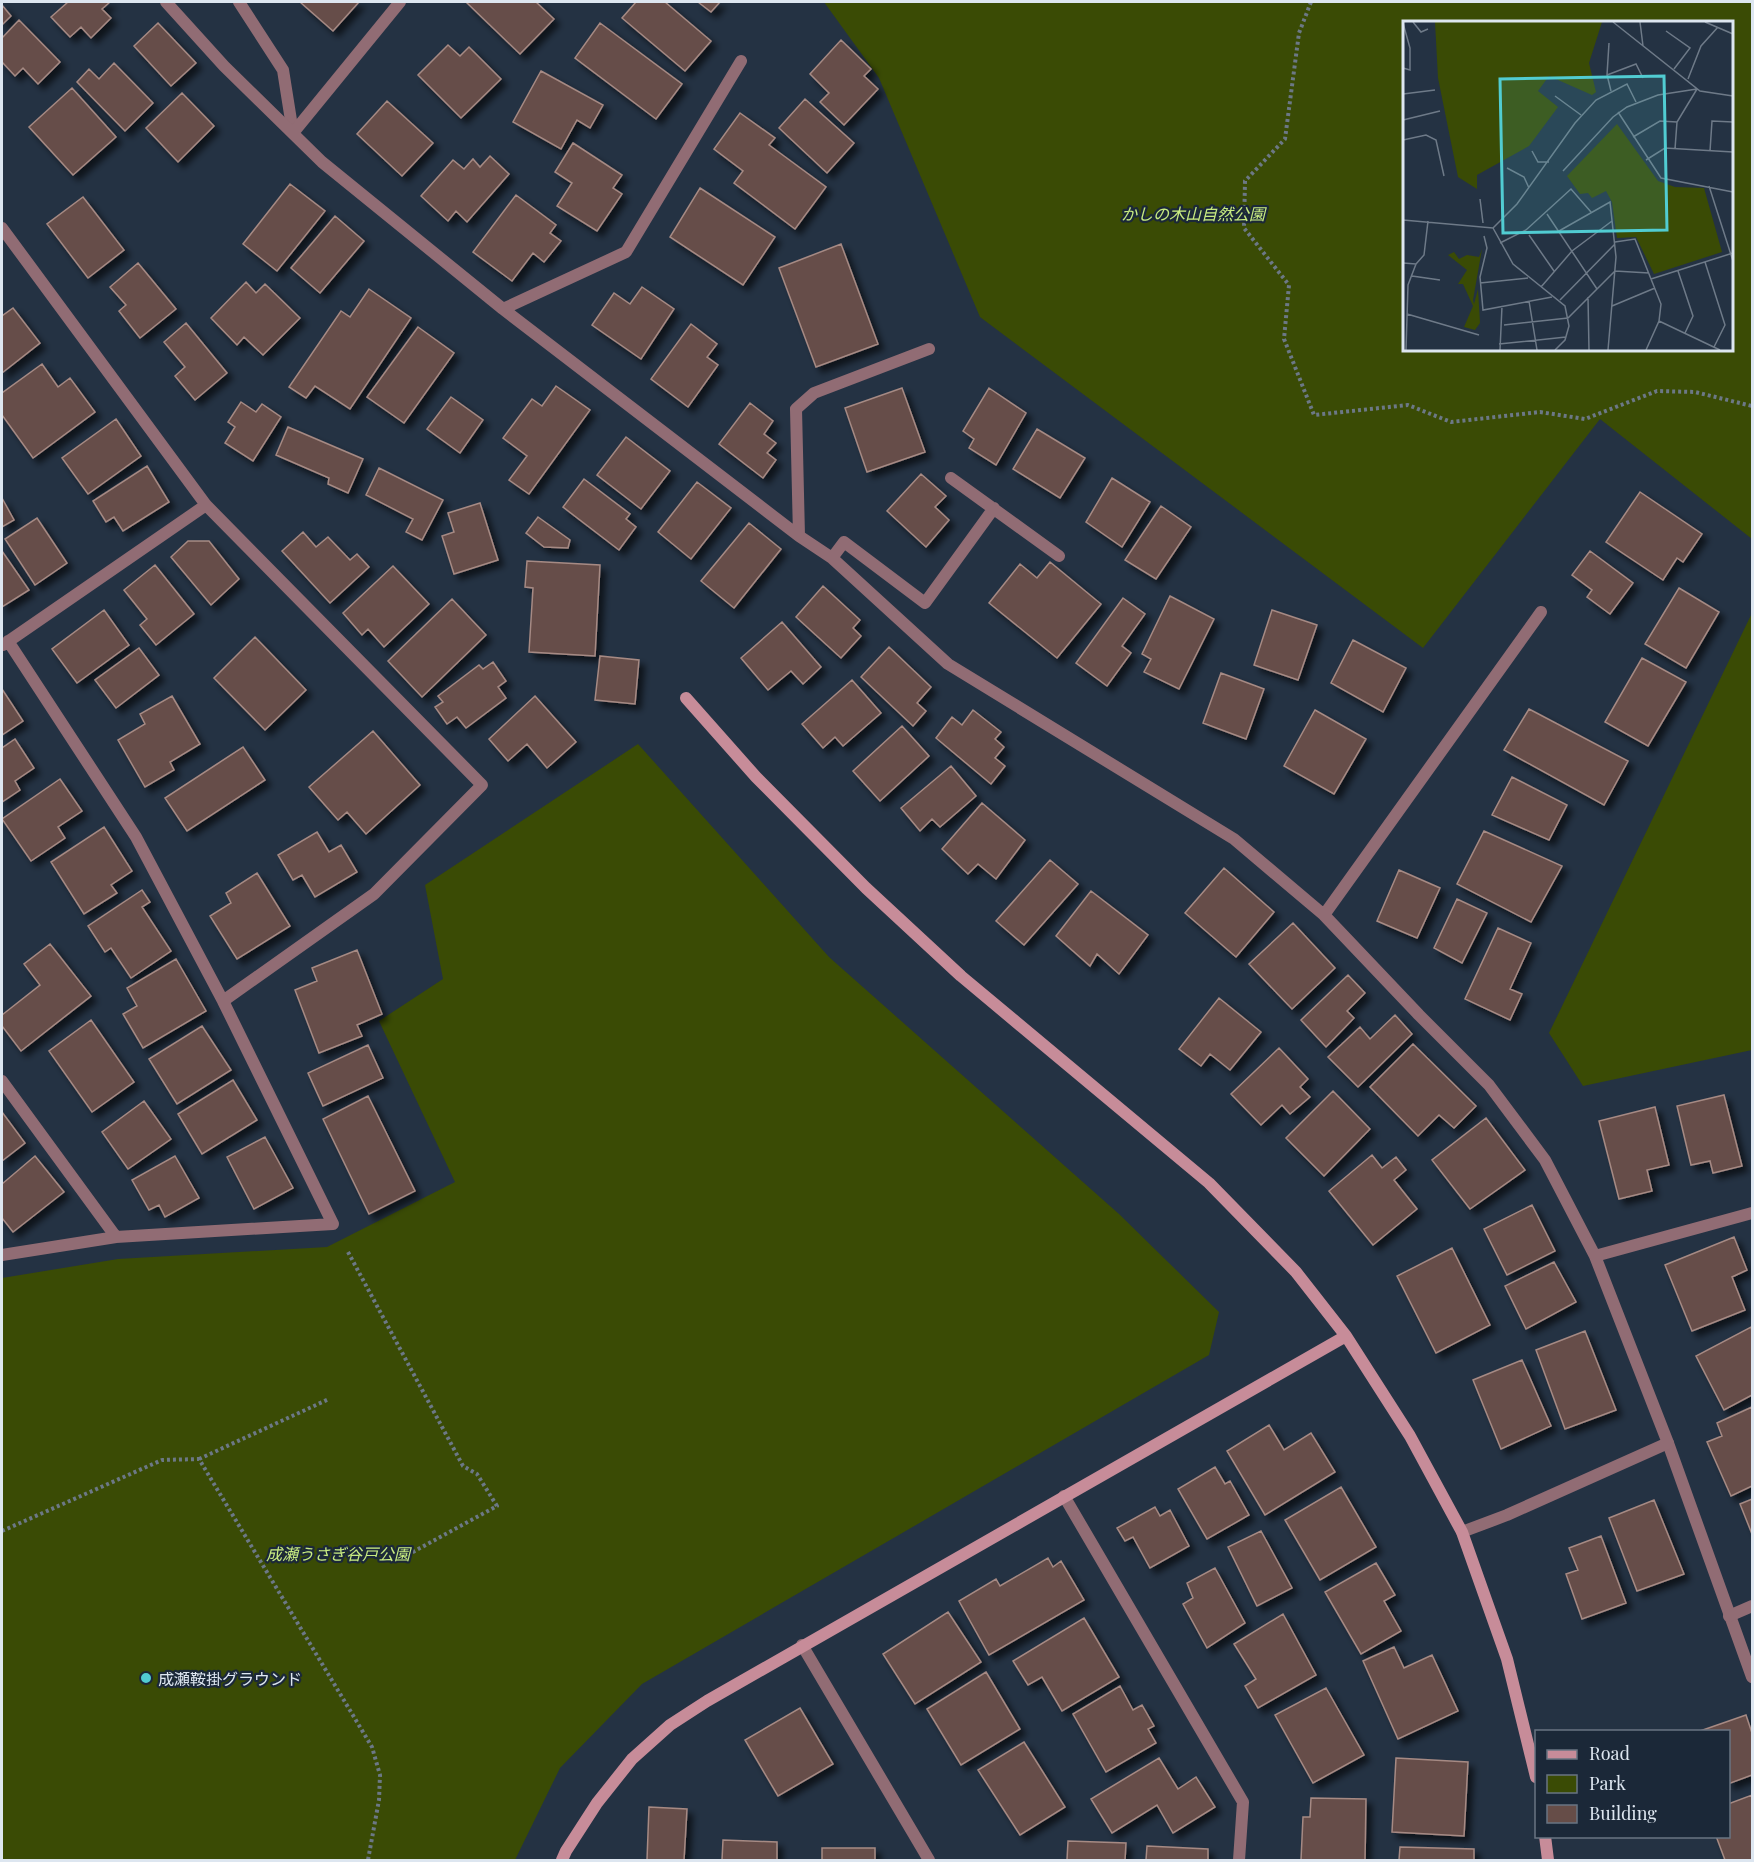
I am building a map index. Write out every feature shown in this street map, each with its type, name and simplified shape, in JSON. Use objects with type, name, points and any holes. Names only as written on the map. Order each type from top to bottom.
[{"type":"street","points":[[166,2],[224,66],[322,162],[503,309],[799,536],[832,558],[948,664],[1234,839],[1324,915],[1419,1015],[1490,1085],[1545,1161],[1596,1256],[1668,1443],[1752,1677]]},
{"type":"street","points":[[239,2],[283,70],[293,133]]},
{"type":"street","points":[[293,133],[400,2]]},
{"type":"street","points":[[503,309],[626,252],[741,61]]},
{"type":"street","points":[[2,228],[206,505],[482,785],[375,894],[223,1001]]},
{"type":"street","points":[[799,536],[796,409],[814,393],[929,349]]},
{"type":"street","points":[[951,478],[1059,556]]},
{"type":"street","points":[[2,1255],[116,1237],[333,1224],[223,1001],[136,837],[5,643],[206,505]]},
{"type":"street","points":[[832,558],[844,542],[925,603],[994,508]]},
{"type":"street","points":[[1324,915],[1541,612]]},
{"type":"street","points":[[686,698],[756,777],[892,912],[961,976],[1209,1183],[1296,1272],[1346,1336],[1410,1436],[1462,1532],[1507,1659],[1535,1774]]},
{"type":"street","points":[[2,1081],[116,1237]]},
{"type":"street","points":[[1596,1256],[1752,1214]]},
{"type":"street","points":[[562,1860],[597,1803],[632,1759],[670,1725],[706,1701],[802,1645],[1346,1336]]},
{"type":"street","points":[[1462,1532],[1507,1515],[1668,1443]]},
{"type":"street","points":[[1064,1496],[1243,1802],[1239,1860]]},
{"type":"street","points":[[1729,1616],[1752,1606]]},
{"type":"street","points":[[802,1645],[929,1860]]},
{"type":"street","points":[[1545,1838],[1548,1860]]},
{"type":"path","points":[[1311,2],[1299,33],[1286,139],[1245,181],[1244,228],[1289,285],[1284,339],[1314,415],[1408,405],[1451,422],[1540,412],[1585,419],[1657,391],[1695,392],[1752,406]]},
{"type":"path","points":[[333,1224],[463,1466],[477,1474],[497,1506],[411,1553]]},
{"type":"path","points":[[2,1531],[162,1460],[199,1459],[329,1399]]},
{"type":"path","points":[[199,1459],[372,1747],[380,1775],[380,1800],[368,1860]]},
{"type":"green space","name":"かしの木山自然公園","points":[[824,2],[1752,2],[1752,539],[1600,419],[1423,648],[980,317],[879,78]]},
{"type":"green space","points":[[1752,613],[1752,1050],[1583,1086],[1549,1033]]},
{"type":"green space","name":"成瀬うさぎ谷戸公園","points":[[638,744],[829,957],[1119,1214],[1219,1312],[1209,1355],[642,1684],[560,1768],[515,1860],[2,1860],[2,1278],[118,1259],[327,1247],[455,1182],[379,1021],[443,979],[425,885]]},
{"type":"building","points":[[68,2],[110,2],[102,9],[111,18],[91,38],[81,27],[70,37],[51,17]]},
{"type":"building","points":[[300,2],[359,2],[333,31]]},
{"type":"building","points":[[466,2],[536,2],[554,19],[520,54]]},
{"type":"building","points":[[636,2],[665,2],[711,41],[685,71],[622,18]]},
{"type":"building","points":[[698,2],[720,2],[711,12]]},
{"type":"building","points":[[2,5],[11,16],[2,25]]},
{"type":"building","points":[[19,20],[60,62],[38,84],[23,68],[15,76],[2,62],[2,38]]},
{"type":"building","points":[[158,23],[196,63],[171,86],[134,46]]},
{"type":"building","points":[[600,23],[682,84],[656,119],[575,58]]},
{"type":"building","points":[[841,40],[871,69],[864,76],[878,89],[844,125],[820,102],[829,93],[810,74]]},
{"type":"building","points":[[448,45],[460,56],[469,47],[501,79],[461,118],[418,75]]},
{"type":"building","points":[[114,63],[153,103],[125,131],[77,82],[89,69],[99,79]]},
{"type":"building","points":[[541,71],[603,105],[590,128],[577,120],[561,149],[513,122]]},
{"type":"building","points":[[72,88],[116,137],[73,175],[29,127]]},
{"type":"building","points":[[182,93],[214,126],[178,162],[146,128]]},
{"type":"building","points":[[805,99],[854,143],[827,173],[779,128]]},
{"type":"building","points":[[387,101],[433,143],[402,176],[357,134]]},
{"type":"building","points":[[740,113],[775,138],[769,145],[826,187],[795,229],[734,183],[743,171],[714,149]]},
{"type":"building","points":[[573,143],[622,175],[613,188],[622,194],[597,231],[557,206],[572,183],[555,172]]},
{"type":"building","points":[[490,156],[509,174],[467,222],[456,211],[448,221],[421,196],[453,160],[464,169],[473,159],[480,167]]},
{"type":"building","points":[[290,184],[325,211],[277,271],[243,244]]},
{"type":"building","points":[[700,188],[775,237],[743,285],[670,237]]},
{"type":"building","points":[[516,195],[556,225],[550,233],[561,241],[544,262],[533,253],[512,281],[473,252]]},
{"type":"building","points":[[83,197],[124,250],[88,278],[47,224]]},
{"type":"building","points":[[335,216],[364,241],[320,293],[291,268]]},
{"type":"building","points":[[841,244],[878,344],[816,367],[779,268]]},
{"type":"building","points":[[138,263],[176,309],[140,338],[119,311],[126,305],[110,287]]},
{"type":"building","points":[[246,282],[256,293],[265,284],[300,318],[263,355],[244,337],[237,345],[211,318]]},
{"type":"building","points":[[642,287],[674,309],[641,359],[592,325],[614,293],[630,304]]},
{"type":"building","points":[[369,289],[411,318],[350,409],[315,386],[306,398],[289,387],[341,311],[350,317]]},
{"type":"building","points":[[13,308],[40,343],[2,373],[2,316]]},
{"type":"building","points":[[186,323],[227,373],[195,400],[175,376],[185,367],[164,342]]},
{"type":"building","points":[[691,324],[717,344],[707,357],[718,365],[688,407],[651,379]]},
{"type":"building","points":[[418,327],[454,353],[404,423],[367,397]]},
{"type":"building","points":[[42,364],[58,387],[70,378],[95,412],[33,458],[2,415],[2,393]]},
{"type":"building","points":[[556,386],[590,410],[529,494],[509,480],[527,456],[503,438],[532,399],[542,406]]},
{"type":"building","points":[[902,388],[925,452],[867,472],[845,408]]},
{"type":"building","points":[[989,388],[1026,413],[996,465],[969,448],[974,439],[963,431]]},
{"type":"building","points":[[451,397],[483,420],[460,453],[427,429]]},
{"type":"building","points":[[241,402],[256,412],[262,404],[281,417],[253,461],[225,443],[235,427],[228,422]]},
{"type":"building","points":[[750,403],[773,421],[764,434],[776,443],[767,453],[776,460],[763,478],[719,444]]},
{"type":"building","points":[[116,419],[141,456],[88,494],[62,458]]},
{"type":"building","points":[[288,427],[363,459],[348,493],[328,484],[329,478],[276,455]]},
{"type":"building","points":[[1037,429],[1085,458],[1060,498],[1013,469]]},
{"type":"building","points":[[626,437],[670,471],[641,509],[597,475]]},
{"type":"building","points":[[147,466],[169,502],[123,531],[114,517],[106,522],[93,501]]},
{"type":"building","points":[[379,468],[443,500],[422,540],[406,532],[413,519],[366,495]]},
{"type":"building","points":[[921,474],[946,496],[935,507],[949,520],[926,547],[887,511]]},
{"type":"building","points":[[1112,478],[1150,502],[1122,547],[1086,522]]},
{"type":"building","points":[[584,479],[630,514],[626,519],[636,527],[619,550],[563,507]]},
{"type":"building","points":[[697,482],[731,508],[691,559],[658,532]]},
{"type":"building","points":[[1640,492],[1702,534],[1683,562],[1677,558],[1663,580],[1606,542]]},
{"type":"building","points":[[2,498],[14,520],[2,527]]},
{"type":"building","points":[[480,503],[498,560],[454,574],[442,536],[454,532],[448,513]]},
{"type":"building","points":[[1161,506],[1191,527],[1156,579],[1125,560]]},
{"type":"building","points":[[538,517],[570,540],[568,548],[544,547],[526,533]]},
{"type":"building","points":[[37,518],[67,563],[35,585],[5,539]]},
{"type":"building","points":[[749,523],[781,549],[734,608],[701,581]]},
{"type":"building","points":[[303,532],[316,547],[328,537],[350,560],[357,554],[369,567],[330,603],[282,551]]},
{"type":"building","points":[[188,541],[209,541],[239,579],[211,605],[171,557]]},
{"type":"building","points":[[2,551],[29,590],[2,607]]},
{"type":"building","points":[[1590,551],[1633,583],[1610,614],[1587,597],[1592,590],[1572,575]]},
{"type":"building","points":[[527,561],[600,565],[595,656],[529,652],[533,588],[525,587]]},
{"type":"building","points":[[1050,562],[1101,604],[1057,658],[989,603],[1020,564],[1037,578]]},
{"type":"building","points":[[155,565],[194,614],[156,645],[140,625],[147,619],[124,590]]},
{"type":"building","points":[[393,566],[429,604],[384,647],[368,629],[362,635],[343,613]]},
{"type":"building","points":[[823,586],[860,620],[853,628],[861,636],[841,658],[796,617]]},
{"type":"building","points":[[1679,588],[1719,612],[1686,668],[1645,644]]},
{"type":"building","points":[[1170,596],[1214,619],[1179,689],[1144,672],[1151,659],[1142,654]]},
{"type":"building","points":[[1123,598],[1145,614],[1122,646],[1131,653],[1107,686],[1076,663]]},
{"type":"building","points":[[452,599],[486,635],[422,697],[388,661]]},
{"type":"building","points":[[104,610],[129,645],[77,683],[52,649]]},
{"type":"building","points":[[1272,610],[1317,625],[1298,680],[1254,665]]},
{"type":"building","points":[[782,622],[821,667],[803,684],[791,671],[768,690],[741,658]]},
{"type":"building","points":[[255,637],[306,690],[265,730],[214,678]]},
{"type":"building","points":[[1353,640],[1406,668],[1383,712],[1331,683]]},
{"type":"building","points":[[889,647],[931,687],[917,703],[926,711],[913,726],[861,677]]},
{"type":"building","points":[[139,648],[159,675],[116,708],[95,680]]},
{"type":"building","points":[[600,656],[639,660],[635,704],[595,700]]},
{"type":"building","points":[[1642,658],[1686,682],[1648,746],[1605,722]]},
{"type":"building","points":[[493,662],[506,681],[498,687],[506,698],[466,728],[457,717],[447,724],[435,707],[443,702],[438,696],[479,665],[483,669]]},
{"type":"building","points":[[1221,673],[1264,689],[1246,739],[1203,723]]},
{"type":"building","points":[[852,680],[881,713],[843,746],[835,737],[823,748],[802,724]]},
{"type":"building","points":[[2,689],[23,721],[2,735]]},
{"type":"building","points":[[172,696],[200,744],[170,762],[174,770],[145,787],[118,740],[145,724],[140,714]]},
{"type":"building","points":[[535,696],[576,742],[547,768],[527,744],[508,761],[489,739]]},
{"type":"building","points":[[1529,709],[1628,761],[1604,805],[1504,750]]},
{"type":"building","points":[[973,710],[1001,732],[995,739],[1004,747],[995,758],[1005,766],[991,784],[936,738],[952,717],[962,725]]},
{"type":"building","points":[[1315,710],[1366,739],[1334,794],[1284,766]]},
{"type":"building","points":[[902,726],[929,756],[880,801],[853,771]]},
{"type":"building","points":[[373,731],[420,785],[366,834],[347,812],[338,820],[309,787]]},
{"type":"building","points":[[15,739],[34,768],[15,781],[20,790],[2,802],[2,748]]},
{"type":"building","points":[[243,747],[265,780],[187,831],[165,798]]},
{"type":"building","points":[[951,766],[976,796],[940,827],[932,819],[920,831],[901,808]]},
{"type":"building","points":[[1512,777],[1567,805],[1549,840],[1492,815]]},
{"type":"building","points":[[60,779],[82,811],[58,827],[65,838],[31,861],[2,819]]},
{"type":"building","points":[[982,803],[1025,840],[996,879],[978,864],[968,874],[942,849]]},
{"type":"building","points":[[104,827],[132,871],[111,885],[117,893],[84,914],[51,862]]},
{"type":"building","points":[[1484,831],[1562,866],[1531,922],[1457,884]]},
{"type":"building","points":[[317,832],[329,852],[341,845],[357,872],[315,897],[302,875],[293,880],[278,855]]},
{"type":"building","points":[[1050,860],[1078,884],[1024,945],[996,921]]},
{"type":"building","points":[[1224,868],[1274,912],[1236,957],[1185,913]]},
{"type":"building","points":[[1399,870],[1440,888],[1417,938],[1377,921]]},
{"type":"building","points":[[257,873],[290,926],[237,959],[210,916],[231,903],[226,893]]},
{"type":"building","points":[[142,890],[150,902],[142,907],[171,951],[131,978],[111,948],[105,952],[88,926]]},
{"type":"building","points":[[1091,891],[1148,935],[1119,974],[1097,954],[1090,966],[1056,936]]},
{"type":"building","points":[[1457,899],[1487,913],[1462,963],[1434,948]]},
{"type":"building","points":[[1293,923],[1335,968],[1292,1009],[1249,964]]},
{"type":"building","points":[[1498,928],[1531,943],[1510,989],[1522,994],[1510,1020],[1465,999]]},
{"type":"building","points":[[50,944],[91,996],[21,1051],[2,1026],[2,1015],[40,985],[24,964]]},
{"type":"building","points":[[357,950],[382,1014],[357,1025],[362,1036],[319,1053],[295,990],[317,981],[312,968]]},
{"type":"building","points":[[176,959],[206,1011],[143,1048],[123,1014],[137,1006],[127,988]]},
{"type":"building","points":[[1348,975],[1365,993],[1347,1011],[1354,1018],[1326,1047],[1301,1020]]},
{"type":"building","points":[[1219,998],[1261,1032],[1230,1070],[1210,1054],[1201,1066],[1179,1049]]},
{"type":"building","points":[[1395,1015],[1412,1034],[1358,1087],[1328,1057],[1360,1027],[1370,1039]]},
{"type":"building","points":[[91,1020],[134,1082],[92,1112],[49,1051]]},
{"type":"building","points":[[202,1026],[231,1070],[177,1104],[149,1059]]},
{"type":"building","points":[[1413,1044],[1476,1106],[1454,1128],[1439,1115],[1418,1136],[1370,1087]]},
{"type":"building","points":[[368,1045],[383,1078],[323,1106],[308,1073]]},
{"type":"building","points":[[1279,1048],[1308,1079],[1300,1087],[1310,1097],[1290,1114],[1282,1105],[1261,1125],[1231,1094]]},
{"type":"building","points":[[233,1080],[257,1120],[202,1154],[178,1114]]},
{"type":"building","points":[[1333,1091],[1370,1129],[1324,1176],[1286,1138]]},
{"type":"building","points":[[1724,1095],[1742,1166],[1713,1173],[1710,1161],[1691,1165],[1677,1106]]},
{"type":"building","points":[[368,1096],[415,1191],[369,1214],[323,1119]]},
{"type":"building","points":[[144,1101],[171,1139],[128,1169],[102,1132]]},
{"type":"building","points":[[1655,1107],[1669,1165],[1647,1170],[1652,1191],[1619,1199],[1599,1121]]},
{"type":"building","points":[[2,1112],[25,1143],[2,1161]]},
{"type":"building","points":[[1486,1118],[1525,1170],[1470,1209],[1432,1160]]},
{"type":"building","points":[[265,1137],[293,1188],[254,1209],[227,1157]]},
{"type":"building","points":[[1372,1155],[1382,1168],[1396,1157],[1406,1170],[1394,1180],[1417,1209],[1373,1245],[1329,1191]]},
{"type":"building","points":[[35,1156],[64,1192],[13,1232],[2,1218],[2,1184]]},
{"type":"building","points":[[175,1156],[199,1198],[165,1217],[159,1205],[149,1210],[132,1180]]},
{"type":"building","points":[[1532,1205],[1555,1251],[1507,1275],[1484,1229]]},
{"type":"building","points":[[1734,1237],[1747,1270],[1732,1277],[1745,1310],[1692,1331],[1665,1265]]},
{"type":"building","points":[[1452,1248],[1490,1325],[1436,1353],[1397,1276]]},
{"type":"building","points":[[1554,1262],[1576,1302],[1526,1329],[1505,1286]]},
{"type":"building","points":[[1751,1327],[1752,1395],[1724,1410],[1696,1356]]},
{"type":"building","points":[[1585,1331],[1616,1410],[1565,1429],[1536,1350]]},
{"type":"building","points":[[1522,1360],[1551,1426],[1501,1449],[1473,1380]]},
{"type":"building","points":[[1752,1407],[1752,1486],[1731,1496],[1707,1442],[1722,1436],[1717,1423]]},
{"type":"building","points":[[1269,1425],[1284,1450],[1311,1433],[1335,1472],[1265,1515],[1227,1451]]},
{"type":"building","points":[[1215,1467],[1225,1484],[1230,1481],[1249,1515],[1207,1539],[1178,1489]]},
{"type":"building","points":[[1341,1487],[1376,1547],[1320,1580],[1285,1520]]},
{"type":"building","points":[[1752,1499],[1752,1534],[1740,1504]]},
{"type":"building","points":[[1654,1500],[1684,1574],[1637,1591],[1609,1518]]},
{"type":"building","points":[[1155,1507],[1160,1516],[1170,1510],[1189,1546],[1150,1568],[1133,1537],[1125,1541],[1117,1528]]},
{"type":"building","points":[[1261,1531],[1292,1588],[1257,1606],[1228,1547]]},
{"type":"building","points":[[1601,1536],[1626,1603],[1582,1619],[1566,1574],[1578,1570],[1569,1548]]},
{"type":"building","points":[[1048,1558],[1053,1567],[1061,1561],[1084,1600],[989,1655],[959,1601],[996,1579],[1000,1586]]},
{"type":"building","points":[[1376,1563],[1395,1595],[1384,1601],[1401,1631],[1361,1654],[1325,1592]]},
{"type":"building","points":[[1215,1568],[1245,1623],[1207,1648],[1183,1604],[1193,1598],[1187,1583]]},
{"type":"building","points":[[948,1612],[981,1662],[915,1704],[883,1654]]},
{"type":"building","points":[[1283,1614],[1316,1675],[1258,1708],[1245,1686],[1256,1679],[1234,1644]]},
{"type":"building","points":[[1084,1618],[1119,1677],[1062,1711],[1042,1677],[1028,1685],[1013,1661]]},
{"type":"building","points":[[1394,1647],[1404,1668],[1432,1655],[1458,1711],[1398,1739],[1363,1661]]},
{"type":"building","points":[[986,1672],[1020,1729],[961,1765],[927,1709]]},
{"type":"building","points":[[1120,1686],[1133,1710],[1142,1705],[1154,1726],[1148,1729],[1156,1743],[1106,1772],[1073,1714]]},
{"type":"building","points":[[1326,1688],[1364,1755],[1313,1783],[1275,1715]]},
{"type":"building","points":[[800,1708],[833,1764],[778,1796],[745,1740]]},
{"type":"building","points":[[1746,1715],[1752,1733],[1752,1775],[1730,1783],[1730,1730],[1703,1730]]},
{"type":"building","points":[[1024,1742],[1065,1807],[1020,1835],[978,1770]]},
{"type":"building","points":[[1159,1758],[1178,1789],[1196,1777],[1215,1807],[1173,1833],[1157,1805],[1112,1833],[1091,1799]]},
{"type":"building","points":[[1396,1758],[1468,1762],[1464,1836],[1392,1832]]},
{"type":"building","points":[[1752,1795],[1752,1860],[1725,1860],[1717,1838],[1730,1838],[1730,1803]]},
{"type":"building","points":[[1311,1798],[1366,1799],[1365,1860],[1301,1860],[1303,1817],[1310,1817]]},
{"type":"building","points":[[649,1807],[687,1809],[684,1860],[647,1860]]},
{"type":"building","points":[[723,1840],[777,1842],[777,1860],[722,1860]]},
{"type":"building","points":[[1068,1841],[1126,1843],[1125,1860],[1067,1860]]},
{"type":"building","points":[[1147,1846],[1208,1849],[1208,1860],[1146,1860]]},
{"type":"building","points":[[1400,1847],[1474,1849],[1474,1860],[1399,1860]]},
{"type":"building","points":[[822,1848],[875,1848],[875,1860],[822,1860]]},
{"type":"place","name":"成瀬鞍掛グラウンド","points":[[146,1678]]}]
